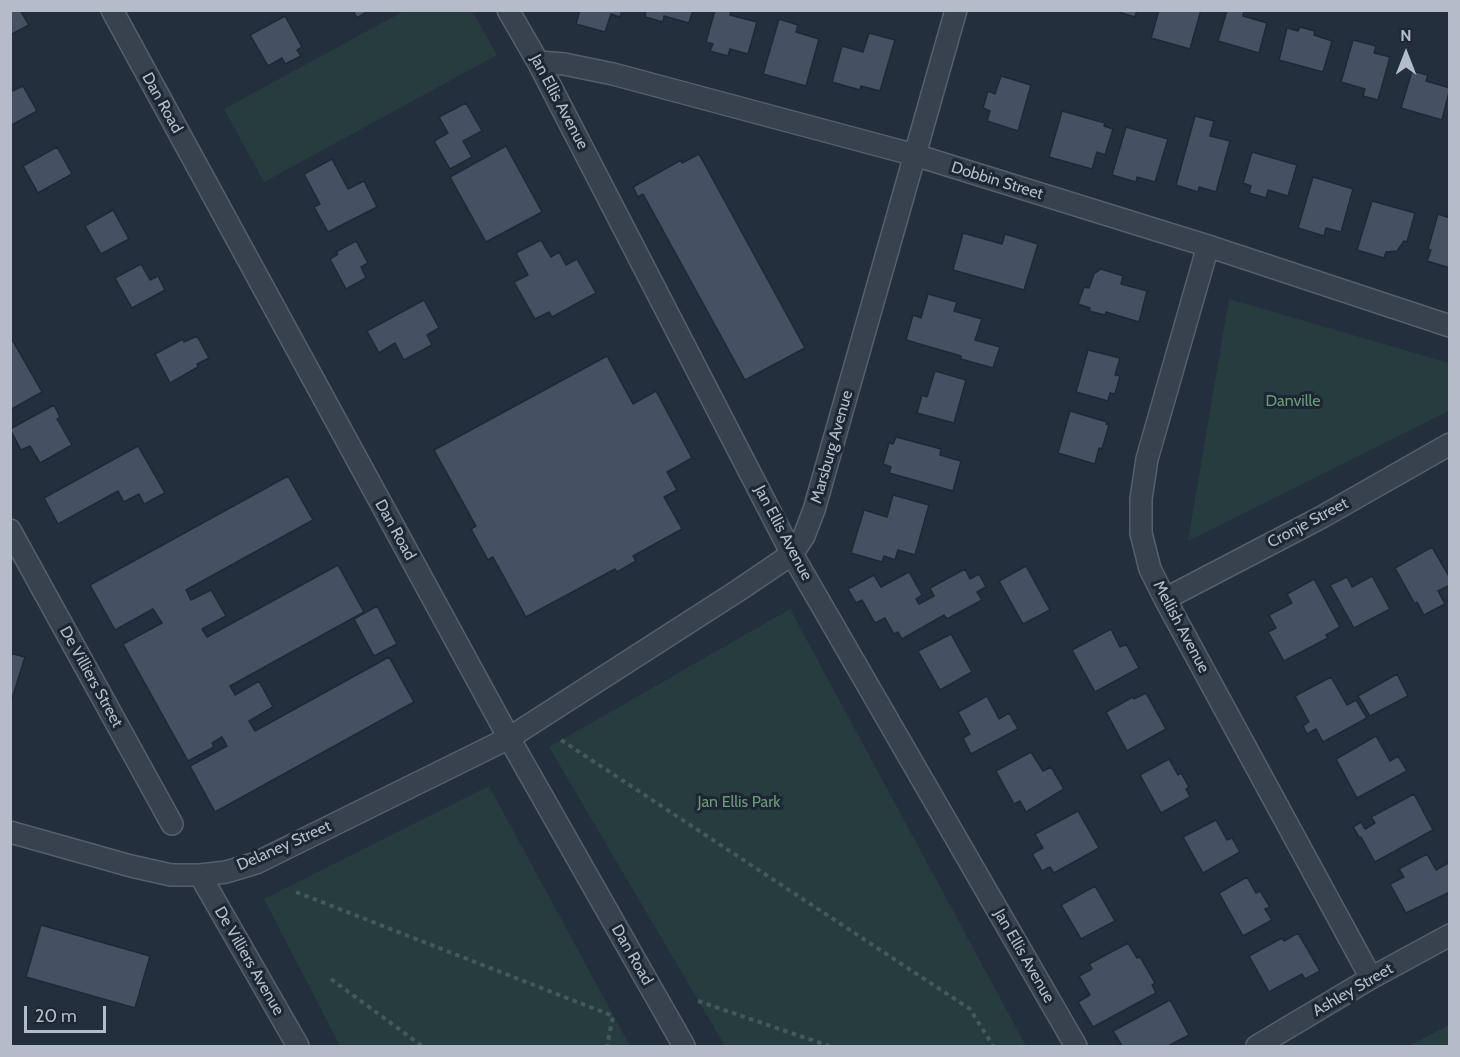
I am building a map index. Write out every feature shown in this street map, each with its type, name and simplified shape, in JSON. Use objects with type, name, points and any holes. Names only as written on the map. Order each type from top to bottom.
[{"type":"street","name":"Dan Road","points":[[112,10],[509,738],[684,1047]]},
{"type":"street","name":"Jan Ellis Avenue","points":[[508,10],[538,62],[792,554],[1076,1047]]},
{"type":"street","name":"Marsburg Avenue","points":[[509,738],[792,554],[804,536],[814,510],[956,10]]},
{"type":"street","name":"Dobbin Street","points":[[538,62],[564,64],[613,74],[915,155],[1208,246],[1449,326]]},
{"type":"street","name":"Mellish Avenue","points":[[1208,246],[1147,459],[1141,499],[1141,533],[1150,569],[1165,599],[1371,978]]},
{"type":"street","name":"Cronje Street","points":[[1165,599],[1320,518],[1449,444]]},
{"type":"street","name":"De Villiers Street","points":[[10,530],[172,824]]},
{"type":"street","name":"Delaney Street","points":[[10,832],[171,875],[226,872],[256,863],[509,738]]},
{"type":"street","name":"De Villiers Avenue","points":[[200,875],[297,1047]]},
{"type":"street","name":"Ashley Street","points":[[1257,1047],[1371,978],[1449,935]]},
{"type":"path","points":[[561,740],[970,1009],[993,1047]]},
{"type":"path","points":[[296,892],[613,1016],[607,1047]]},
{"type":"path","points":[[332,979],[422,1047]]},
{"type":"path","points":[[698,1001],[829,1047]]},
{"type":"green space","points":[[404,11],[472,11],[497,55],[264,182],[224,109]]},
{"type":"green space","name":"Danville","points":[[1229,299],[1449,363],[1449,411],[1188,541]]},
{"type":"green space","name":"Jan Ellis Park","points":[[790,609],[1026,1046],[725,1046],[549,747]]},
{"type":"green space","points":[[489,786],[630,1046],[340,1046],[264,899]]},
{"type":"green space","points":[[1449,1025],[1449,1046],[1409,1046]]},
{"type":"building","points":[[10,10],[20,10],[29,25],[10,35]]},
{"type":"building","points":[[353,10],[370,10],[357,18]]},
{"type":"building","points":[[580,10],[622,10],[620,17],[611,14],[605,32],[576,24]]},
{"type":"building","points":[[646,10],[693,10],[689,23],[664,16],[663,22],[645,17]]},
{"type":"building","points":[[715,10],[731,10],[730,15],[757,22],[748,54],[730,49],[728,56],[710,51],[713,44],[706,42]]},
{"type":"building","points":[[1112,10],[1137,10],[1135,17]]},
{"type":"building","points":[[1159,10],[1201,10],[1190,49],[1151,38]]},
{"type":"building","points":[[1227,10],[1244,11],[1243,16],[1267,23],[1259,53],[1218,41]]},
{"type":"building","points":[[285,16],[302,47],[297,50],[301,56],[285,64],[282,58],[268,66],[250,35]]},
{"type":"building","points":[[779,19],[798,25],[796,32],[819,39],[806,86],[763,74]]},
{"type":"building","points":[[1300,27],[1315,31],[1314,35],[1332,41],[1323,72],[1279,60],[1287,28],[1298,31]]},
{"type":"building","points":[[869,33],[895,40],[880,91],[861,86],[860,90],[832,82],[842,46],[863,52]]},
{"type":"building","points":[[1353,40],[1376,46],[1374,53],[1390,57],[1378,100],[1363,96],[1365,89],[1341,82]]},
{"type":"building","points":[[1412,71],[1428,75],[1426,81],[1450,88],[1442,120],[1401,108]]},
{"type":"building","points":[[1001,76],[1031,85],[1018,131],[987,121],[990,111],[983,108],[988,91],[995,94]]},
{"type":"building","points":[[23,86],[37,111],[10,126],[10,92]]},
{"type":"building","points":[[466,103],[482,131],[463,141],[472,157],[450,169],[434,141],[448,133],[439,117]]},
{"type":"building","points":[[1062,111],[1105,123],[1104,126],[1113,129],[1105,155],[1097,152],[1092,169],[1049,157]]},
{"type":"building","points":[[1195,116],[1214,121],[1210,136],[1230,141],[1216,192],[1199,187],[1198,192],[1176,185]]},
{"type":"building","points":[[1126,127],[1168,139],[1155,182],[1137,177],[1136,182],[1112,175]]},
{"type":"building","points":[[506,146],[542,212],[486,242],[450,177]]},
{"type":"building","points":[[57,147],[72,174],[38,193],[23,166]]},
{"type":"building","points":[[1252,152],[1297,165],[1288,196],[1268,190],[1266,198],[1249,193],[1251,186],[1243,183]]},
{"type":"building","points":[[699,154],[805,348],[745,380],[643,194],[638,197],[633,187],[681,160],[682,163]]},
{"type":"building","points":[[332,159],[348,189],[364,181],[377,207],[328,232],[314,207],[320,204],[304,174]]},
{"type":"building","points":[[1313,177],[1353,189],[1341,232],[1326,228],[1324,236],[1298,228]]},
{"type":"building","points":[[1372,201],[1415,213],[1407,242],[1404,241],[1397,251],[1386,252],[1384,258],[1357,250]]},
{"type":"building","points":[[113,210],[129,239],[101,254],[85,226]]},
{"type":"building","points":[[1438,214],[1450,218],[1450,268],[1427,261]]},
{"type":"building","points":[[963,233],[1002,244],[1005,234],[1038,244],[1024,290],[953,270]]},
{"type":"building","points":[[541,240],[551,257],[559,252],[566,265],[577,259],[596,293],[552,317],[549,312],[535,319],[514,282],[528,275],[516,253]]},
{"type":"building","points":[[356,241],[368,263],[361,267],[366,278],[346,289],[330,259],[338,254],[336,252]]},
{"type":"building","points":[[141,264],[150,280],[158,276],[165,290],[132,308],[115,278]]},
{"type":"building","points":[[1101,269],[1123,276],[1121,284],[1147,291],[1139,322],[1106,312],[1105,315],[1089,311],[1090,308],[1078,304],[1084,287],[1089,288],[1094,274]]},
{"type":"building","points":[[928,294],[957,302],[954,311],[982,319],[975,340],[1000,347],[993,368],[906,340],[913,315],[921,318]]},
{"type":"building","points":[[424,300],[439,328],[427,335],[432,345],[404,360],[395,343],[379,353],[367,331]]},
{"type":"building","points":[[10,336],[42,392],[10,410]]},
{"type":"building","points":[[197,336],[209,358],[170,383],[155,354],[183,339],[184,342]]},
{"type":"building","points":[[1088,350],[1120,358],[1115,375],[1120,376],[1115,394],[1110,393],[1108,401],[1076,392]]},
{"type":"building","points":[[607,356],[633,404],[656,391],[692,458],[667,472],[677,490],[664,497],[682,529],[633,556],[636,561],[617,572],[615,569],[526,617],[493,557],[488,560],[471,529],[476,526],[434,450]]},
{"type":"building","points":[[935,371],[966,380],[954,423],[917,413],[922,395],[927,397]]},
{"type":"building","points":[[54,405],[60,417],[57,419],[72,445],[40,463],[30,446],[21,450],[10,429]]},
{"type":"building","points":[[1070,411],[1107,422],[1106,424],[1109,425],[1095,464],[1058,453]]},
{"type":"building","points":[[896,437],[941,449],[940,455],[961,461],[953,491],[889,473],[891,467],[883,464],[889,443],[893,444]]},
{"type":"building","points":[[138,446],[165,493],[144,504],[139,494],[124,502],[118,491],[58,524],[44,498]]},
{"type":"building","points":[[288,476],[313,520],[186,590],[191,600],[211,590],[226,616],[202,629],[207,637],[338,565],[364,612],[230,686],[235,695],[259,681],[273,707],[249,721],[255,731],[389,657],[414,702],[215,812],[190,766],[227,746],[222,737],[212,743],[214,747],[188,761],[123,644],[162,623],[153,609],[115,630],[90,585]]},
{"type":"building","points":[[893,495],[929,505],[915,555],[898,550],[895,560],[884,556],[882,562],[851,553],[864,510],[887,517]]},
{"type":"building","points":[[1432,547],[1450,578],[1450,585],[1438,591],[1445,604],[1424,615],[1417,602],[1415,604],[1395,568]]},
{"type":"building","points":[[1026,566],[1050,610],[1023,624],[999,581]]},
{"type":"building","points":[[965,569],[970,579],[979,574],[986,587],[977,592],[982,600],[947,619],[944,615],[902,639],[898,632],[894,634],[885,618],[875,623],[862,600],[856,603],[848,589],[874,575],[881,587],[909,572],[922,595],[916,599],[919,604],[934,596],[930,588]]},
{"type":"building","points":[[1372,576],[1390,609],[1354,628],[1330,585],[1347,577],[1352,587]]},
{"type":"building","points":[[1314,579],[1340,627],[1326,635],[1328,638],[1284,661],[1268,632],[1276,628],[1269,615],[1292,603],[1287,594]]},
{"type":"building","points":[[377,606],[397,644],[374,656],[354,619]]},
{"type":"building","points":[[1111,629],[1120,647],[1126,644],[1139,668],[1095,692],[1072,650]]},
{"type":"building","points":[[951,634],[972,672],[940,690],[918,651]]},
{"type":"building","points":[[10,653],[25,657],[10,705]]},
{"type":"building","points":[[1397,674],[1408,696],[1370,716],[1358,696]]},
{"type":"building","points":[[1331,677],[1347,705],[1356,700],[1367,718],[1323,742],[1316,729],[1307,734],[1303,726],[1309,722],[1295,696]]},
{"type":"building","points":[[1146,693],[1166,729],[1127,751],[1106,712],[1133,697],[1134,699]]},
{"type":"building","points":[[987,696],[999,719],[1009,713],[1018,729],[971,754],[963,738],[970,734],[958,712]]},
{"type":"building","points":[[1376,736],[1390,761],[1398,756],[1407,771],[1357,798],[1336,759]]},
{"type":"building","points":[[1031,752],[1043,771],[1051,767],[1064,789],[1026,812],[1020,801],[1014,804],[996,771]]},
{"type":"building","points":[[1169,759],[1178,775],[1181,773],[1189,787],[1186,789],[1190,797],[1161,813],[1140,775]]},
{"type":"building","points":[[1414,794],[1433,830],[1375,862],[1353,827],[1361,822],[1365,829],[1375,823],[1371,817]]},
{"type":"building","points":[[1078,811],[1099,848],[1054,873],[1050,867],[1042,871],[1032,854],[1043,848],[1035,834]]},
{"type":"building","points":[[1216,820],[1227,840],[1232,838],[1240,852],[1203,873],[1183,837]]},
{"type":"building","points":[[1427,854],[1436,870],[1450,862],[1450,892],[1406,913],[1390,884],[1404,877],[1399,869]]},
{"type":"building","points":[[1247,877],[1256,893],[1260,891],[1270,907],[1265,909],[1272,920],[1243,936],[1219,893]]},
{"type":"building","points":[[1095,886],[1115,921],[1081,939],[1061,905]]},
{"type":"building","points":[[41,925],[150,956],[135,1008],[26,977]]},
{"type":"building","points":[[1298,933],[1320,971],[1305,979],[1302,974],[1269,992],[1249,956],[1282,938],[1284,941]]},
{"type":"building","points":[[1128,943],[1137,958],[1140,957],[1155,983],[1152,985],[1156,993],[1093,1027],[1078,1002],[1090,995],[1079,976],[1092,969],[1089,964]]},
{"type":"building","points":[[1170,1000],[1189,1035],[1168,1046],[1122,1046],[1113,1031]]}]
